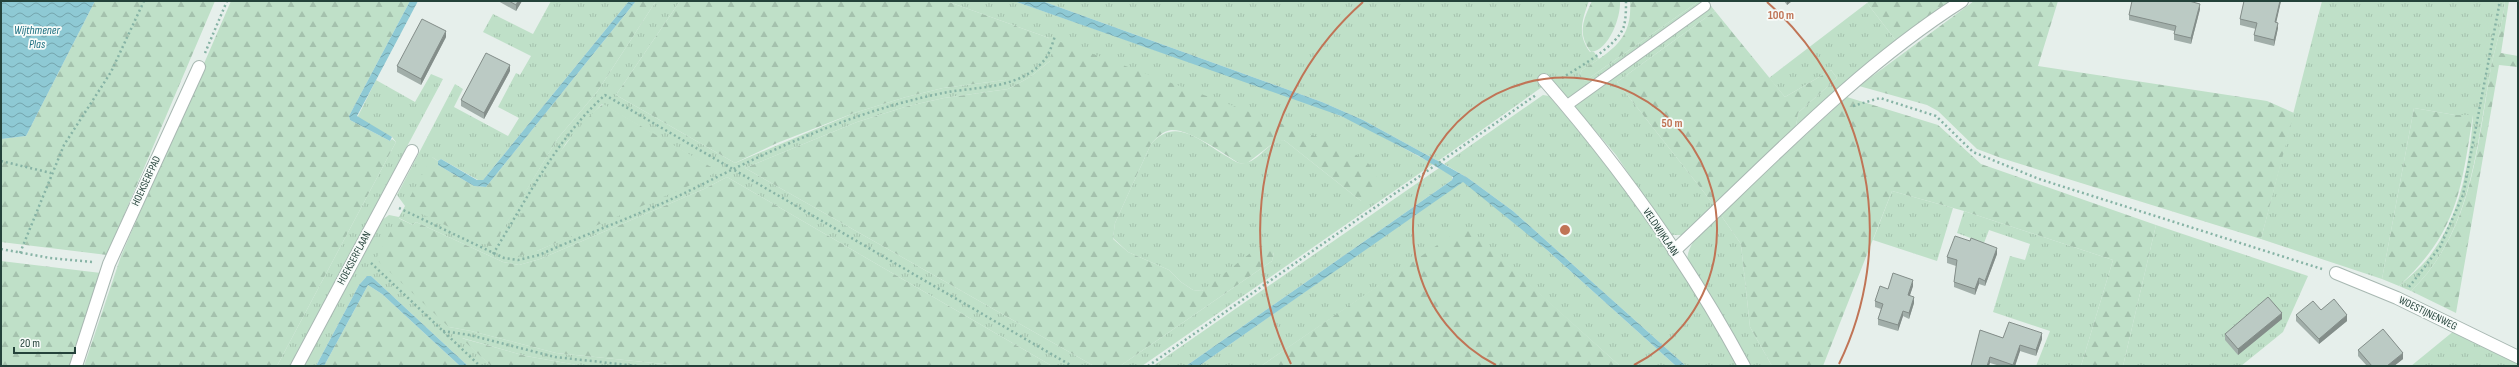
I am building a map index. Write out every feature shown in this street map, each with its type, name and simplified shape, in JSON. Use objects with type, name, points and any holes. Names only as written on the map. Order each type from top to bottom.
[{"type":"street","points":[[1674,251],[1827,106],[1873,66],[1962,1]]},
{"type":"street","name":"HOEKSERFPAD","points":[[76,366],[108,264],[199,67]]},
{"type":"street","name":"VELDWIJKLAAN","points":[[1546,83],[1611,159],[1674,251],[1744,366]]},
{"type":"street","name":"HOEKSERFLAAN","points":[[297,366],[357,251],[412,151]]},
{"type":"street","name":"WOESTIJNENWEG","points":[[2336,274],[2398,298],[2518,357]]},
{"type":"lane","points":[[1566,106],[1705,6]]},
{"type":"path","points":[[20,253],[51,173],[64,145],[111,72],[144,1]]},
{"type":"path","points":[[199,67],[227,1]]},
{"type":"path","points":[[1148,366],[1449,157],[1546,83],[1584,64],[1619,35],[1624,27],[1626,1]]},
{"type":"path","points":[[2398,298],[2418,278],[2436,253],[2458,210],[2469,170],[2490,47],[2500,1]]},
{"type":"path","points":[[384,201],[493,254],[518,260],[539,255],[702,185],[730,170],[855,117],[907,101],[943,93],[1006,84],[1028,74],[1046,58],[1055,36]]},
{"type":"path","points":[[493,254],[562,141],[586,113],[605,96],[730,170],[1072,366]]},
{"type":"path","points":[[1852,106],[1880,98],[1936,116],[1973,152],[2039,179],[2336,274]]},
{"type":"path","points":[[1,161],[51,173]]},
{"type":"path","points":[[1,249],[50,258],[108,264]]},
{"type":"path","points":[[357,251],[480,366]]},
{"type":"path","points":[[442,331],[470,335],[555,357],[637,366]]},
{"type":"green space","points":[[95,1],[215,1],[107,255],[1,242],[1,139],[26,136]]},
{"type":"green space","points":[[231,1],[410,1],[349,116],[350,120],[390,141],[392,139],[396,142],[277,366],[84,366],[121,256]]},
{"type":"green space","points":[[551,1],[629,1],[483,180],[478,180],[441,159],[438,161],[432,157],[493,245],[558,138],[597,92],[656,1],[680,1],[616,95],[735,163],[854,113],[906,97],[943,88],[1005,80],[1049,38],[946,1],[1014,1],[1322,108],[1357,123],[1433,164],[1142,366],[1120,366],[1272,261],[1274,252],[1202,291],[1193,290],[1181,282],[1169,270],[1128,252],[1113,238],[1115,223],[1151,144],[1160,136],[1170,132],[1188,134],[1239,163],[1252,161],[1272,144],[1284,140],[1361,201],[1369,164],[1050,61],[1030,77],[1008,89],[944,98],[908,106],[857,122],[745,168],[1094,366],[1052,366],[727,177],[704,189],[540,259],[519,265],[503,262],[416,222],[413,225],[399,218],[449,327],[471,331],[556,353],[683,366],[583,366],[526,356],[462,338],[491,366],[468,366],[371,276],[367,276],[359,285],[316,366],[304,366],[382,220],[389,215],[399,217],[405,206],[397,195],[455,84],[463,89],[454,107],[508,136],[519,118],[498,107],[516,73],[520,75],[531,56],[483,32],[493,14],[533,34]],"holes":[[[602,104],[717,171],[537,251],[536,194],[566,143]]]},
{"type":"green space","points":[[636,1],[656,1],[597,92],[558,138],[493,246],[489,246],[405,206],[432,157],[438,161],[438,165],[474,186],[486,187]]},
{"type":"green space","points":[[680,1],[946,1],[1049,38],[1043,55],[1025,69],[1005,80],[943,88],[906,97],[854,113],[777,143],[735,163],[616,95]]},
{"type":"green space","points":[[1042,1],[1589,1],[1582,27],[1583,40],[1590,52],[1594,52],[1599,59],[1582,70],[1579,76],[1585,81],[1699,1],[1707,1],[1715,11],[1617,82],[1714,205],[1682,235],[1670,235],[1616,155],[1546,73],[1537,81],[1542,87],[1438,161],[1363,120],[1322,102]]},
{"type":"green space","points":[[1592,1],[1620,1],[1620,8],[1613,32],[1603,45],[1597,50],[1591,52],[1584,39],[1583,27],[1586,14]]},
{"type":"green space","points":[[1630,1],[1699,1],[1585,81],[1579,76],[1582,70],[1611,50],[1624,35],[1628,26]]},
{"type":"green space","points":[[1870,1],[1953,1],[1897,42],[1867,3]]},
{"type":"green space","points":[[1974,1],[2058,1],[2038,66],[2267,101],[2294,113],[2261,239],[2001,158],[1977,149],[1938,111],[1927,105],[1859,86]]},
{"type":"green space","points":[[2322,1],[2505,1],[2475,161],[2459,217],[2447,243],[2431,268],[2411,291],[2399,286],[2422,265],[2434,250],[2445,233],[2453,214],[2465,174],[2469,154],[2473,115],[2455,115],[2414,108],[2382,279],[2261,239]]},
{"type":"green space","points":[[2505,1],[2509,1],[2501,53],[2518,56],[2518,67],[2499,65],[2456,313],[2411,291],[2431,268],[2447,243],[2459,217],[2475,161],[2490,73]]},
{"type":"green space","points":[[1867,3],[1897,42],[1796,127],[1798,113],[1837,78],[1831,70],[1785,97],[1769,78]]},
{"type":"green space","points":[[1715,11],[1785,97],[1831,70],[1837,78],[1798,113],[1796,127],[1714,205],[1617,82]]},
{"type":"green space","points":[[1058,41],[1347,148],[1369,164],[1382,186],[1361,201],[1284,140],[1272,144],[1246,164],[1239,163],[1206,142],[1187,133],[1178,130],[1171,130],[1162,133],[1151,144],[1115,223],[1113,239],[1128,252],[1169,270],[1181,282],[1193,290],[1202,291],[1258,247],[1267,244],[1274,252],[1272,261],[1120,366],[1094,366],[745,168],[857,122],[908,106],[944,98],[1008,89],[1030,77],[1050,61]]},
{"type":"green space","points":[[431,74],[443,79],[290,366],[277,366],[396,142],[392,137],[357,118],[376,80],[415,102]]},
{"type":"green space","points":[[1543,95],[1549,96],[1627,192],[1697,295],[1737,366],[1686,366],[1513,211],[1468,178],[1444,164]]},
{"type":"green space","points":[[1847,97],[1938,125],[1981,164],[2156,225],[2123,366],[2081,366],[2113,260],[1964,211],[1892,191],[1823,366],[1772,366],[1750,327],[1741,244],[1720,214]]},
{"type":"green space","points":[[603,104],[718,171],[700,181],[537,251],[518,256],[505,253],[502,249],[535,191],[559,153],[587,119]]},
{"type":"green space","points":[[2414,108],[2455,115],[2473,115],[2465,166],[2454,208],[2434,247],[2419,266],[2399,286],[2382,279]]},
{"type":"green space","points":[[1439,168],[1452,175],[1452,180],[1186,366],[1153,366]]},
{"type":"green space","points":[[727,177],[1052,366],[683,366],[556,353],[471,331],[449,327],[376,259],[398,218],[413,225],[416,222],[503,262],[519,265],[540,259],[704,189]]},
{"type":"green space","points":[[1463,181],[1547,250],[1676,366],[1620,366],[1465,227],[1261,366],[1199,366]]},
{"type":"green space","points":[[1892,191],[1953,208],[1937,261],[1873,240]]},
{"type":"green space","points":[[1964,211],[2113,260],[2081,366],[2036,366],[2050,331],[1993,312],[2010,256],[2025,260],[2030,244],[1989,230],[1984,243],[1957,233]]},
{"type":"green space","points":[[1720,214],[1741,244],[1750,327],[1772,366],[1751,366],[1687,260],[1691,246],[1699,234]]},
{"type":"green space","points":[[2156,225],[2308,276],[2283,332],[2241,366],[2123,366]]},
{"type":"green space","points":[[1465,226],[1620,366],[1261,366]]},
{"type":"green space","points":[[1,261],[101,273],[70,366],[1,366]]},
{"type":"green space","points":[[368,285],[382,294],[460,366],[324,366]]},
{"type":"green space","points":[[2455,330],[2518,361],[2518,366],[2411,366]]},
{"type":"green space","points":[[461,338],[526,356],[583,366],[491,366]]},
{"type":"water","name":"Wijthmener Plas","points":[[1,1],[95,1],[26,136],[1,139]]},
{"type":"water","points":[[410,1],[418,1],[357,116],[392,137],[390,141],[350,120],[349,116]]},
{"type":"water","points":[[629,1],[636,1],[486,187],[474,186],[438,165],[438,161],[441,159],[477,180],[483,180]]},
{"type":"water","points":[[1014,1],[1042,1],[1322,102],[1363,120],[1468,178],[1513,211],[1686,366],[1676,366],[1547,250],[1463,182],[1199,366],[1186,366],[1452,180],[1453,177],[1419,156],[1341,116]]},
{"type":"water","points":[[367,276],[371,276],[468,366],[460,366],[382,294],[368,285],[324,366],[316,366],[359,285]]},
{"type":"building","points":[[509,1],[518,1],[516,5]]},
{"type":"building","points":[[2132,1],[2189,1],[2200,4],[2191,38],[2174,34],[2176,26],[2129,15]]},
{"type":"building","points":[[2244,1],[2280,1],[2275,22],[2278,23],[2274,40],[2254,35],[2257,23],[2240,19]]},
{"type":"building","points":[[422,19],[446,31],[421,79],[397,66]]},
{"type":"building","points":[[486,53],[510,65],[484,113],[461,100]]},
{"type":"building","points":[[1955,236],[1970,241],[1971,238],[1997,248],[1985,281],[1979,278],[1975,289],[1954,282],[1957,260],[1947,257]]},
{"type":"building","points":[[1893,273],[1913,280],[1908,295],[1914,297],[1909,313],[1903,311],[1898,325],[1878,319],[1883,304],[1875,301],[1880,286],[1888,289]]},
{"type":"building","points":[[2268,297],[2282,313],[2238,349],[2225,334]]},
{"type":"building","points":[[2334,299],[2347,315],[2319,339],[2296,315],[2313,301],[2321,310]]},
{"type":"building","points":[[2009,322],[2042,333],[2036,350],[2020,345],[2013,365],[1990,357],[1987,366],[1971,366],[1980,330],[2003,338]]},
{"type":"building","points":[[2383,329],[2403,353],[2387,366],[2372,366],[2358,350]]}]
